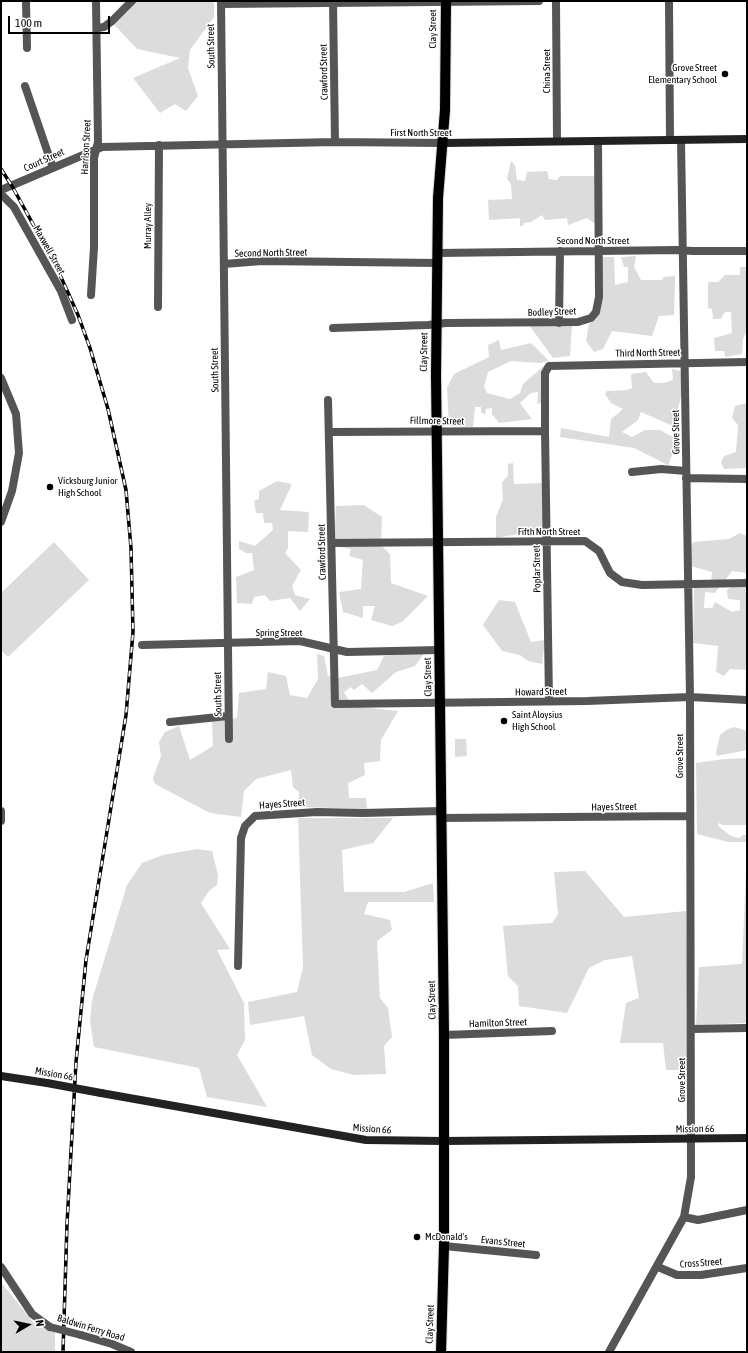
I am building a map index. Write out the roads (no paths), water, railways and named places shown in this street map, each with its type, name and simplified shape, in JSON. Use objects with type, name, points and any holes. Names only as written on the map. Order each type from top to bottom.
[{"type":"main road","name":"Clay Street","points":[[441,1352],[444,1246],[444,1035],[439,650],[437,325],[438,198],[445,110],[446,2]]},
{"type":"street","points":[[26,1],[27,48]]},
{"type":"street","name":"Harrison Street","points":[[91,295],[94,246],[94,158],[98,142],[96,1]]},
{"type":"street","points":[[96,28],[104,27],[132,1]]},
{"type":"street","points":[[221,3],[539,1]]},
{"type":"street","name":"China Street","points":[[556,1],[557,141]]},
{"type":"street","points":[[669,1],[670,140]]},
{"type":"street","name":"Crawford Street","points":[[333,2],[335,142]]},
{"type":"street","name":"South Street","points":[[221,3],[228,739]]},
{"type":"street","points":[[24,86],[53,168]]},
{"type":"street","name":"First North Street","points":[[96,149],[102,147],[159,145],[335,142],[443,143],[747,139]]},
{"type":"street","name":"Grove Street","points":[[609,1352],[658,1267],[684,1217],[691,1177],[690,698],[681,140]]},
{"type":"street","name":"Bodley Street","points":[[333,328],[559,322],[586,320],[591,318],[596,312],[599,297],[598,141]]},
{"type":"street","name":"Murray Alley","points":[[158,307],[159,145]]},
{"type":"street","name":"Court Street","points":[[1,190],[96,149]]},
{"type":"street","name":"Maxwell Street","points":[[1,194],[14,207],[60,291],[72,320]]},
{"type":"street","points":[[559,322],[560,251]]},
{"type":"street","name":"Second North Street","points":[[224,264],[262,261],[438,258],[560,251],[747,251]]},
{"type":"street","name":"Third North Street","points":[[549,366],[685,362],[747,362]]},
{"type":"street","name":"Poplar Street","points":[[549,366],[545,373],[549,701]]},
{"type":"street","points":[[1,378],[8,391],[16,414],[19,453],[12,491],[1,522]]},
{"type":"street","name":"Crawford Street","points":[[328,400],[330,432],[335,704]]},
{"type":"street","name":"Fillmore Street","points":[[330,432],[545,431]]},
{"type":"street","points":[[632,472],[661,469],[686,475],[747,479]]},
{"type":"street","name":"Fifth North Street","points":[[332,543],[585,541],[599,551],[610,573],[622,582],[642,585],[747,583]]},
{"type":"street","name":"Spring Street","points":[[142,645],[300,641],[347,652],[439,650]]},
{"type":"street","name":"Howard Street","points":[[335,704],[440,704],[690,698],[747,700]]},
{"type":"street","points":[[170,722],[228,716]]},
{"type":"street","points":[[1,811],[1,821]]},
{"type":"street","name":"Hayes Street","points":[[238,966],[240,845],[245,826],[255,816],[317,812],[441,815],[690,816]]},
{"type":"street","points":[[691,1029],[747,1028]]},
{"type":"street","name":"Hamilton Street","points":[[444,1035],[552,1031]]},
{"type":"street","name":"Mission 66","points":[[1,1076],[350,1138],[386,1141],[747,1138]]},
{"type":"street","points":[[684,1217],[698,1220],[747,1210]]},
{"type":"street","name":"Evans Street","points":[[444,1246],[536,1255]]},
{"type":"street","name":"Baldwin Ferry Road","points":[[1,1267],[32,1314],[50,1327],[81,1335],[131,1352]]},
{"type":"street","name":"Cross Street","points":[[658,1267],[677,1275],[701,1275],[747,1268]]},
{"type":"railway","points":[[1,169],[56,266],[78,315],[90,348],[108,409],[126,490],[131,548],[133,632],[126,715],[86,960],[76,1062],[67,1224],[63,1352]]},
{"type":"place","name":"Grove Street Elementary School","points":[[725,74]]},
{"type":"place","name":"Vicksburg Junior High School","points":[[50,487]]},
{"type":"place","name":"Saint Aloysius High School","points":[[504,721]]},
{"type":"place","name":"McDonald's","points":[[417,1237]]}]
